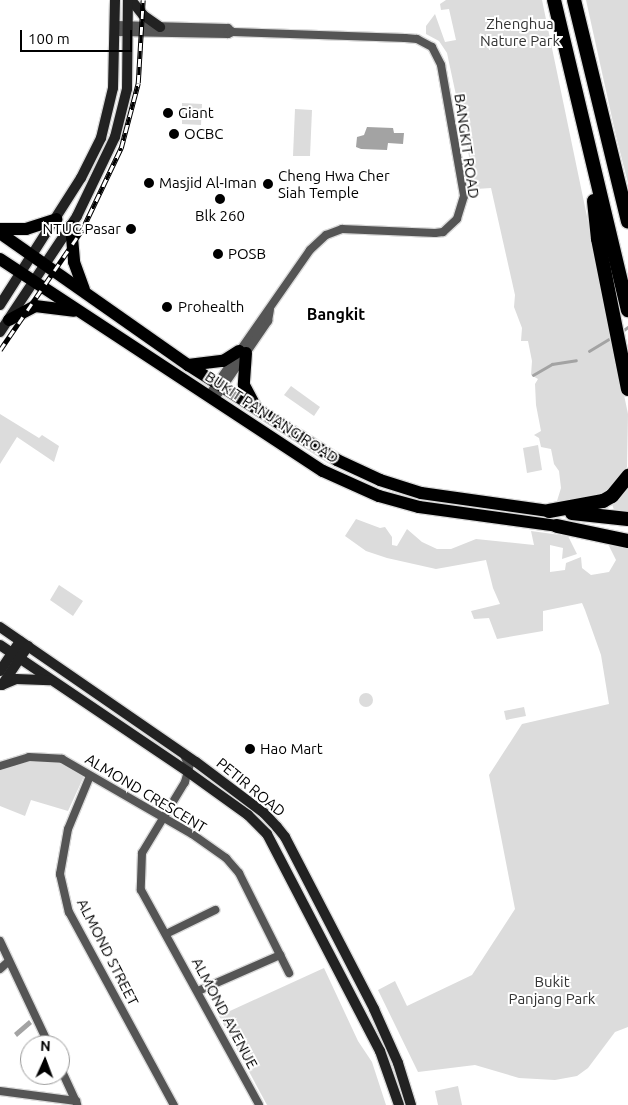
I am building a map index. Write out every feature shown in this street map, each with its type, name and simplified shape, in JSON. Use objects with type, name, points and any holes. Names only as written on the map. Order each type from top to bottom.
[{"type":"highway","points":[[554,0],[590,158],[628,389]]},
{"type":"highway","points":[[574,0],[628,221]]},
{"type":"highway","points":[[604,237],[628,310]]},
{"type":"highway","points":[[549,511],[589,506],[612,496],[628,476]]},
{"type":"highway","points":[[549,511],[627,530]]},
{"type":"highway","points":[[557,526],[627,530]]},
{"type":"main road","points":[[0,305],[56,219],[101,138],[113,88],[116,29],[115,0]]},
{"type":"main road","points":[[130,0],[143,15],[160,27]]},
{"type":"main road","points":[[0,332],[71,226],[115,137],[127,89],[130,0]]},
{"type":"main road","points":[[0,231],[26,229],[56,219]]},
{"type":"main road","points":[[71,226],[74,262],[85,290]]},
{"type":"main road","name":"BUKIT PANJANG ROAD","points":[[0,231],[48,263],[188,365],[337,460],[380,480],[421,493],[549,511]]},
{"type":"main road","name":"BUKIT PANJANG ROAD","points":[[0,259],[323,471],[379,496],[472,516],[557,526]]},
{"type":"main road","points":[[9,320],[35,306],[81,313]]},
{"type":"main road","points":[[188,365],[223,361],[242,352],[244,385],[256,408]]},
{"type":"main road","name":"PETIR ROAD","points":[[0,627],[209,771],[264,813],[285,837],[326,915],[398,1063],[411,1105]]},
{"type":"main road","points":[[1,686],[24,644]]},
{"type":"main road","name":"PETIR ROAD","points":[[0,645],[188,772],[248,815],[267,834],[380,1051],[399,1105]]},
{"type":"main road","points":[[0,671],[16,656]]},
{"type":"main road","points":[[1,686],[22,679],[53,681]]},
{"type":"main road","points":[[87,703],[88,695],[97,693]]},
{"type":"main road","points":[[314,923],[324,925],[326,915]]},
{"type":"street","name":"BANGKIT ROAD","points":[[116,29],[160,27],[228,28],[233,32]]},
{"type":"street","name":"BANGKIT ROAD","points":[[130,28],[228,34],[233,32],[405,38],[425,42],[438,55],[441,66],[464,196],[457,219],[443,232],[342,229],[326,235],[310,250],[270,310],[268,321],[242,352],[211,398]]},
{"type":"street","points":[[181,751],[188,772],[209,771]]},
{"type":"street","name":"ALMOND CRESCENT","points":[[0,766],[29,757],[43,756],[62,759],[163,815],[226,858],[239,873],[289,973]]},
{"type":"street","name":"ALMOND AVENUE","points":[[188,772],[142,852],[139,870],[142,890],[259,1105]]},
{"type":"street","name":"ALMOND STREET","points":[[90,776],[68,829],[60,874],[69,912],[174,1105]]},
{"type":"street","points":[[166,934],[215,910]]},
{"type":"street","points":[[0,941],[44,1035]]},
{"type":"street","points":[[198,991],[280,955]]},
{"type":"street","points":[[0,969],[9,961]]},
{"type":"street","points":[[68,1085],[77,1103]]},
{"type":"street","points":[[0,1091],[77,1103]]},
{"type":"green space","name":"Zhenghua Nature Park","points":[[446,0],[542,0],[628,414],[627,467],[611,489],[597,496],[557,501],[561,488],[559,471],[554,464],[551,449],[541,447],[539,438],[534,435],[541,431],[536,405],[535,384],[538,379],[531,375],[532,361],[528,341],[521,341],[522,328],[514,307],[515,295],[491,188],[476,189],[447,53],[439,41],[426,34],[426,26],[435,14],[445,42],[456,40],[449,9],[441,10],[440,4]]},
{"type":"green space","points":[[586,0],[628,0],[628,183],[616,136]]},
{"type":"green space","points":[[182,103],[202,104],[201,125],[182,124]]},
{"type":"green space","points":[[295,109],[312,110],[310,156],[293,156]]},
{"type":"green space","points":[[291,386],[320,407],[314,416],[284,395]]},
{"type":"green space","points":[[0,414],[39,438],[42,435],[59,446],[54,462],[17,437],[0,464]]},
{"type":"green space","points":[[538,445],[542,470],[527,473],[523,448]]},
{"type":"green space","points":[[628,485],[628,514],[615,513],[611,501]]},
{"type":"green space","name":"Bukit Panjang Park","points":[[356,519],[380,528],[385,527],[392,537],[392,545],[397,546],[407,529],[422,542],[437,549],[451,549],[476,539],[534,545],[531,531],[568,536],[577,554],[562,559],[563,548],[550,545],[550,572],[565,570],[566,563],[581,557],[582,568],[591,575],[609,572],[616,560],[606,540],[628,544],[628,1027],[615,1032],[588,1068],[577,1076],[555,1080],[519,1078],[475,1065],[418,1072],[378,990],[395,981],[407,1006],[472,975],[515,909],[489,775],[522,724],[609,704],[601,655],[585,610],[582,603],[543,611],[543,631],[497,639],[489,618],[474,619],[471,611],[500,604],[493,588],[486,560],[436,569],[387,558],[366,551],[345,536]]},
{"type":"green space","points":[[59,585],[83,601],[73,616],[50,600]]},
{"type":"green space","points":[[366,693],[371,695],[373,700],[371,705],[366,707],[361,705],[359,700],[361,695]]},
{"type":"green space","points":[[524,707],[526,716],[506,720],[504,711]]},
{"type":"green space","points":[[24,759],[55,759],[85,774],[68,811],[31,800],[25,816],[0,806],[0,768]]},
{"type":"green space","points":[[324,968],[358,1041],[372,1062],[386,1105],[267,1105],[219,1016]]},
{"type":"green space","points":[[458,1086],[462,1105],[438,1105],[435,1091]]},
{"type":"shaded area","points":[[367,127],[393,128],[394,133],[404,133],[403,144],[388,143],[387,150],[361,149],[356,147],[357,137],[364,135]]},
{"type":"shaded area","points":[[29,1020],[32,1024],[17,1037],[14,1033]]},
{"type":"waterway","points":[[621,332],[628,327]]},
{"type":"waterway","points":[[589,351],[612,337]]},
{"type":"waterway","points":[[533,375],[552,364],[576,360]]},
{"type":"railway","points":[[0,350],[82,230],[121,148],[138,83],[143,0]]},
{"type":"place","name":"Giant","points":[[168,113]]},
{"type":"place","name":"OCBC","points":[[174,134]]},
{"type":"place","name":"Masjid Al-Iman","points":[[149,183]]},
{"type":"place","name":"Cheng Hwa Cher Siah Temple","points":[[268,184]]},
{"type":"place","name":"Blk 260","points":[[220,199]]},
{"type":"place","name":"NTUC Pasar","points":[[131,229]]},
{"type":"place","name":"POSB","points":[[218,254]]},
{"type":"place","name":"Prohealth","points":[[167,307]]},
{"type":"place","name":"Hao Mart","points":[[250,749]]},
{"type":"district","name":"Bangkit","points":[[336,314]]}]
